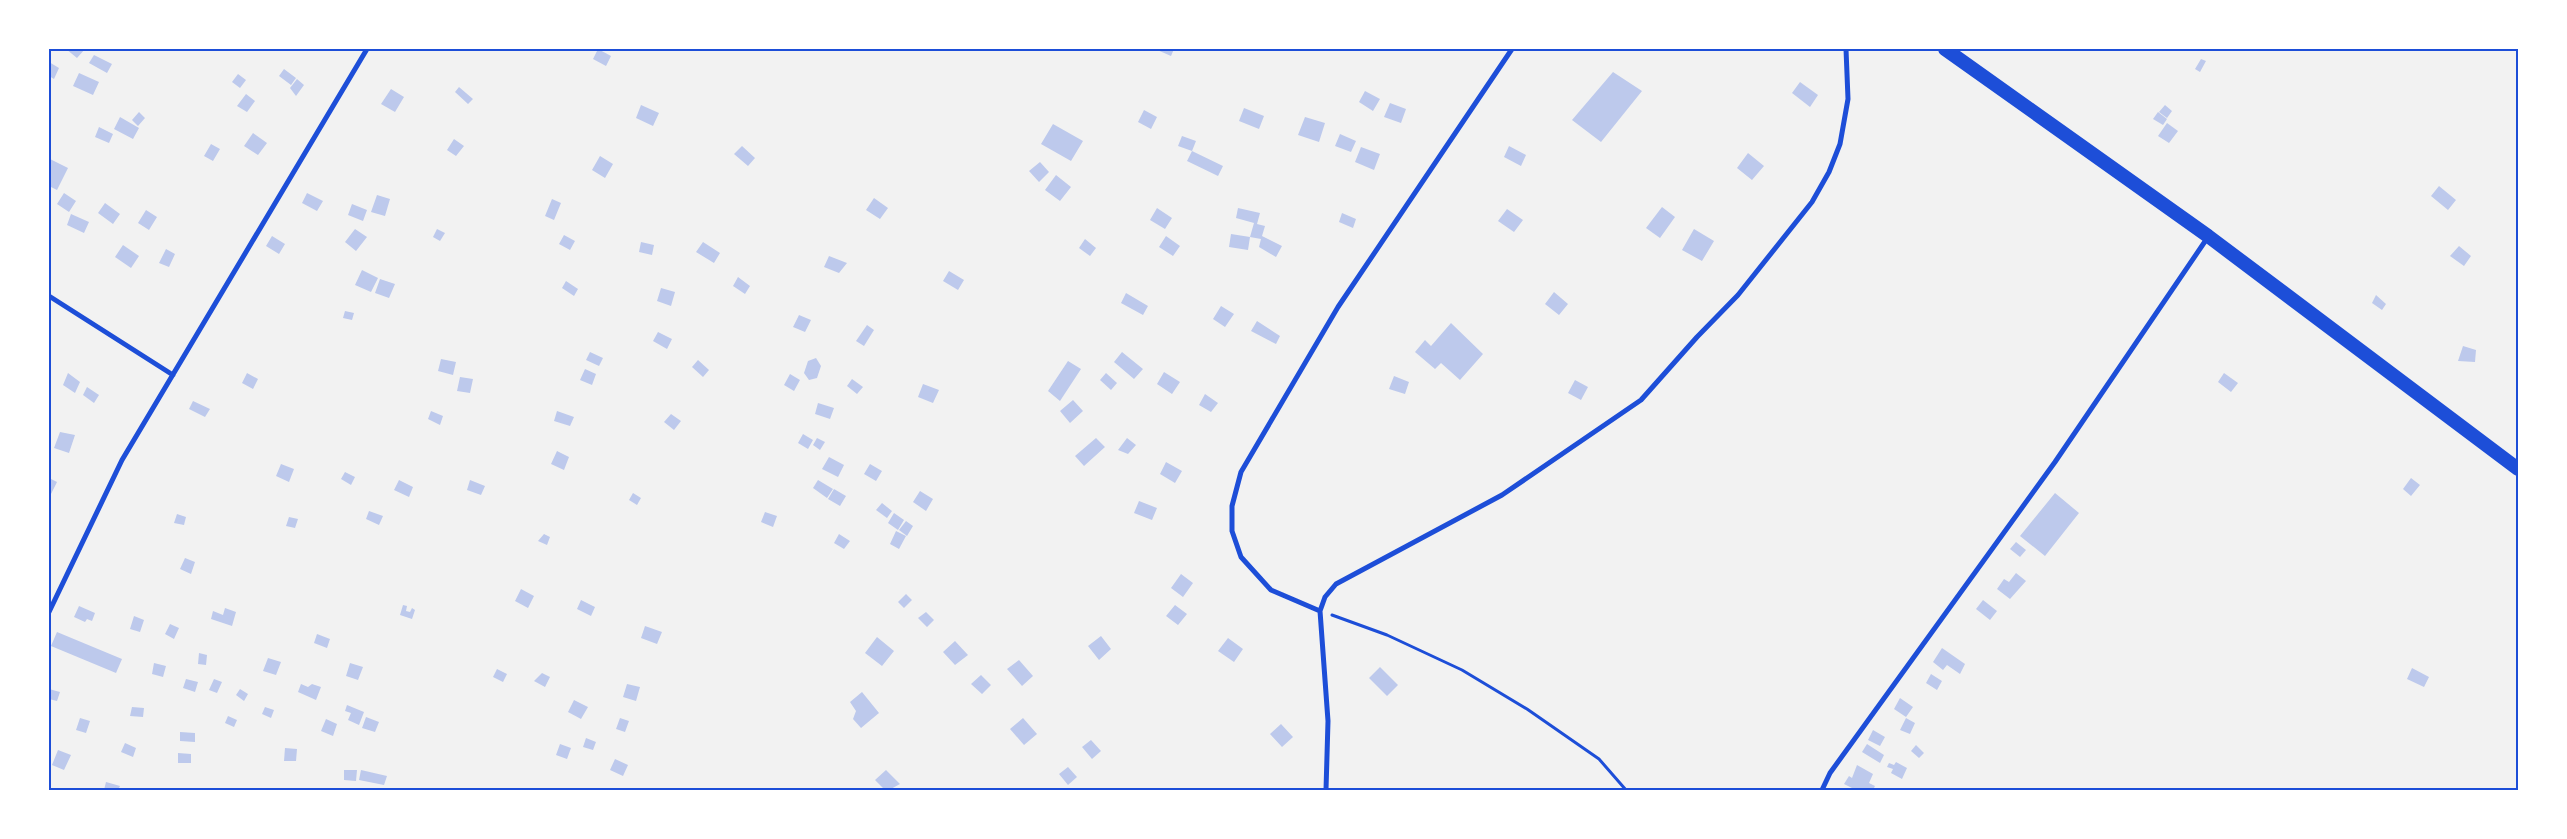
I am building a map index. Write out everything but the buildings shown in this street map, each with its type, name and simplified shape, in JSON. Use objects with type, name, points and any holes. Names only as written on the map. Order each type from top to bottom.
[{"type":"highway","points":[[1946,49],[2208,236],[2518,469]]},
{"type":"street","points":[[49,611],[105,493],[367,49]]},
{"type":"street","points":[[1320,611],[1271,590],[1241,557],[1232,532],[1232,506],[1241,472],[1338,307],[1512,49]]},
{"type":"street","points":[[1326,790],[1328,721],[1320,611],[1325,597],[1336,584],[1502,495],[1642,400],[1697,337],[1738,295],[1812,202],[1829,172],[1840,144],[1848,98],[1846,49]]},
{"type":"street","points":[[1822,790],[1830,774],[2054,462],[2208,236]]},
{"type":"street","points":[[49,296],[173,375]]},
{"type":"path","points":[[1320,611],[1387,635],[1462,670],[1527,709],[1596,757],[1626,790]]}]
